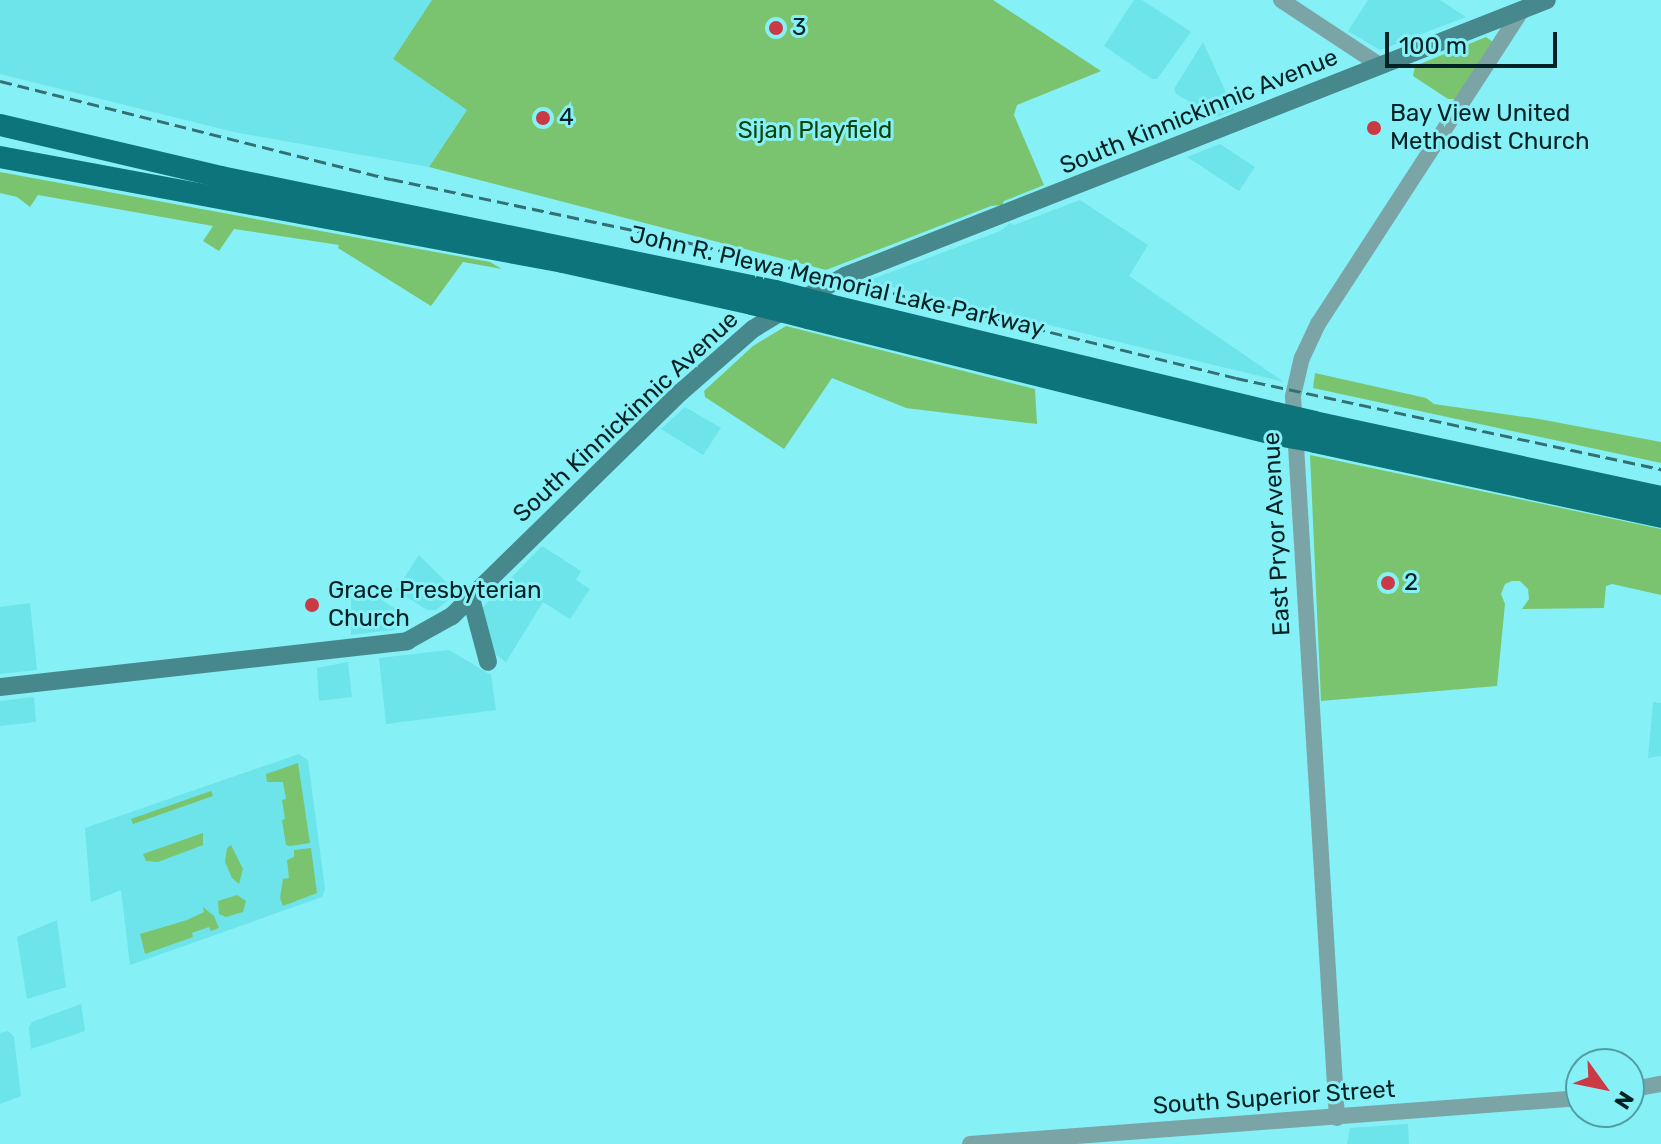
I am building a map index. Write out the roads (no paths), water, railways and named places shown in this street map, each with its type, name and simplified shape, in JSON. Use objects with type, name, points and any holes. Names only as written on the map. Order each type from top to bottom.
[{"type":"main road","name":"South Kinnickinnic Avenue","points":[[0,687],[407,641],[437,627],[471,598],[681,392],[753,329],[801,300],[845,276],[1547,0]]},
{"type":"main road","name":"John R. Plewa Memorial Lake Parkway","points":[[0,125],[221,177],[775,291],[1277,424]]},
{"type":"main road","points":[[0,132],[29,132]]},
{"type":"main road","name":"John R. Plewa Memorial Lake Parkway","points":[[0,157],[563,262],[1277,424],[1661,497]]},
{"type":"main road","points":[[0,165],[42,165]]},
{"type":"main road","name":"John R. Plewa Memorial Lake Parkway","points":[[1315,432],[1661,517]]},
{"type":"main road","points":[[471,598],[488,662]]},
{"type":"street","points":[[1281,0],[1381,66]]},
{"type":"street","name":"East Pryor Avenue","points":[[1337,1118],[1293,396],[1302,358],[1318,324],[1521,11]]},
{"type":"street","name":"South Superior Street","points":[[970,1144],[1565,1099]]},
{"type":"railway","points":[[0,81],[391,179],[666,237],[1236,378],[1661,469]]},
{"type":"place","name":"3","points":[[776,28]]},
{"type":"place","name":"4","points":[[543,118]]},
{"type":"place","name":"Bay View United Methodist Church","points":[[1374,128]]},
{"type":"place","name":"2","points":[[1388,583]]},
{"type":"place","name":"Grace Presbyterian Church","points":[[312,605]]},
{"type":"park label","name":"Sijan Playfield","points":[[815,131]]}]
